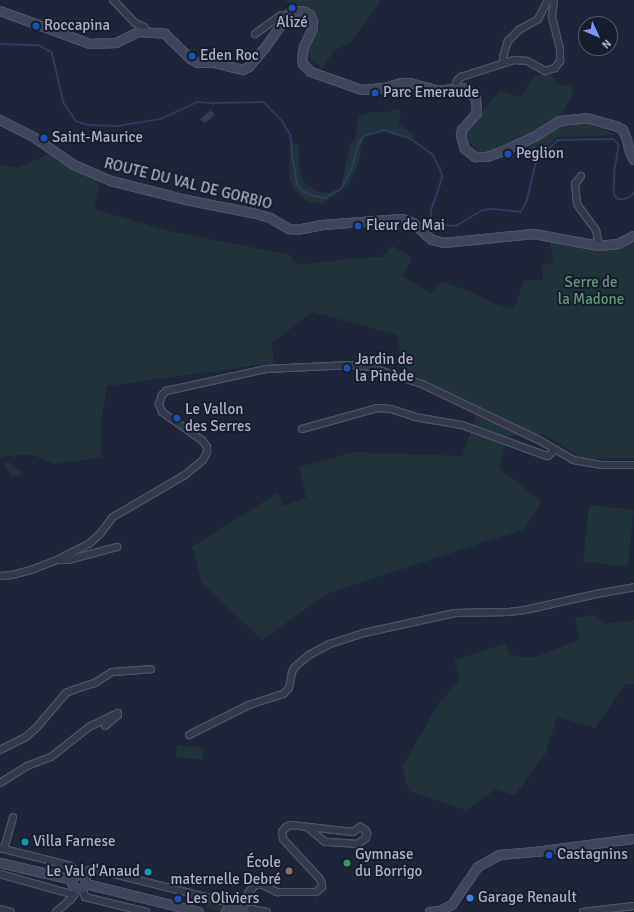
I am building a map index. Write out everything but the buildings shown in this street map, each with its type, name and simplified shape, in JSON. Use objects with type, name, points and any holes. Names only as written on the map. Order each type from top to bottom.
[{"type":"street","points":[[113,0],[135,23],[144,27],[146,31]]},
{"type":"street","points":[[504,63],[503,57],[508,41],[519,30],[538,19],[548,0]]},
{"type":"street","points":[[454,89],[457,81],[461,77],[518,60],[527,61],[545,71],[553,70],[558,65],[560,49],[552,16],[554,0]]},
{"type":"street","points":[[0,11],[90,44],[116,43],[139,32],[146,31],[160,33],[169,36],[191,59],[198,63],[215,63],[243,70],[249,67],[265,48],[287,16],[293,11],[304,12],[310,15],[313,21],[313,28],[304,47],[302,60],[303,64],[311,72],[362,90],[370,90],[402,83],[410,83],[439,91],[468,89],[476,99],[477,114],[462,130],[461,136],[465,149],[475,157],[481,159],[506,150],[536,136],[560,121],[587,118],[618,127],[623,130],[630,154],[634,160]]},
{"type":"street","points":[[255,34],[281,15],[287,16]]},
{"type":"street","name":"ROUTE DU VAL DE GORBIO","points":[[0,120],[35,138],[74,165],[111,182],[186,200],[257,214],[270,218],[289,228],[303,230],[323,225],[402,220],[414,223],[432,240],[444,243],[534,234],[599,246],[618,244],[634,236]]},
{"type":"street","points":[[581,176],[575,184],[577,204],[596,230],[599,246]]},
{"type":"street","points":[[0,576],[12,575],[30,570],[59,559],[90,543],[100,534],[113,518],[185,475],[206,456],[206,446],[203,441],[160,409],[159,404],[162,395],[166,391],[266,369],[352,365],[370,367],[422,384],[539,440],[573,460],[601,465],[634,465]]},
{"type":"street","points":[[302,429],[377,408],[391,409],[415,417],[462,426],[548,456],[555,450]]},
{"type":"street","points":[[59,559],[63,561],[117,547]]},
{"type":"street","points":[[189,735],[249,705],[283,694],[289,688],[292,672],[295,667],[309,655],[330,644],[357,635],[455,613],[509,612],[525,610],[634,587]]},
{"type":"street","points":[[0,750],[26,737],[37,727],[66,693],[96,684],[112,672],[152,669]]},
{"type":"street","points":[[0,783],[27,766],[51,757],[89,727],[118,713],[118,715],[105,726]]},
{"type":"street","points":[[13,817],[2,849],[71,866],[78,877]]},
{"type":"street","points":[[238,910],[248,893],[255,885],[263,885],[277,892],[316,892],[319,890],[322,884],[320,879],[286,844],[281,835],[283,829],[291,825],[353,832],[360,827],[367,833],[366,838],[357,844],[325,842],[307,827]]},
{"type":"street","points":[[430,912],[440,911],[452,905],[478,867],[500,855],[536,852],[634,839]]},
{"type":"street","points":[[0,863],[85,878],[80,889],[56,912]]},
{"type":"street","points":[[146,912],[120,909],[85,897],[80,889],[73,885],[78,877],[89,870],[99,871],[219,900],[238,910],[251,909],[267,912]]},
{"type":"street","points":[[0,874],[200,912]]},
{"type":"street","points":[[583,912],[634,906]]},
{"type":"street","points":[[0,909],[11,912]]},
{"type":"green space","points":[[284,0],[381,0],[350,43],[335,50],[322,68],[311,59],[308,46],[320,25],[312,10]]},
{"type":"green space","points":[[552,74],[556,84],[571,86],[573,95],[559,118],[588,122],[616,135],[557,137],[537,158],[517,143],[479,154],[465,136],[488,104],[500,91],[521,97],[535,76]]},
{"type":"green space","points":[[399,108],[401,119],[398,124],[415,134],[411,140],[379,130],[364,137],[357,168],[349,185],[322,204],[307,202],[293,189],[289,176],[290,140],[299,146],[300,175],[307,185],[320,192],[329,193],[341,188],[350,145],[355,139],[359,116],[373,112],[388,112]]},
{"type":"green space","name":"Serre de la Madone","points":[[49,154],[101,181],[94,209],[172,232],[287,254],[299,265],[337,260],[382,257],[393,246],[412,258],[402,276],[430,293],[442,282],[468,290],[498,305],[514,309],[524,280],[543,280],[541,266],[554,262],[549,238],[584,248],[608,249],[627,244],[634,240],[634,458],[584,459],[543,434],[508,436],[499,468],[542,502],[524,529],[327,594],[262,640],[202,583],[192,547],[278,493],[283,506],[306,498],[299,467],[354,452],[462,456],[479,407],[403,369],[397,335],[312,312],[272,343],[274,363],[107,386],[101,421],[102,457],[55,464],[30,454],[0,457],[0,165],[18,168]]},
{"type":"green space","points":[[9,462],[17,469],[21,470],[22,475],[12,476],[6,469],[4,463]]},
{"type":"green space","points":[[589,505],[634,510],[628,566],[583,562]]},
{"type":"green space","points":[[592,615],[605,624],[634,620],[634,684],[625,684],[595,728],[557,717],[546,753],[515,795],[496,789],[466,810],[409,791],[402,767],[439,703],[460,680],[454,660],[505,644],[510,655],[533,658],[579,640],[575,618]]},
{"type":"green space","points":[[177,745],[204,748],[203,760],[176,757]]},
{"type":"green space","points":[[207,902],[226,907],[223,912],[206,909]]},
{"type":"water","points":[[211,110],[215,115],[204,123],[200,119]]},
{"type":"waterway","points":[[0,44],[38,45],[52,52],[64,103],[76,121],[88,125],[117,126],[161,119],[197,102],[264,102],[283,122],[291,136],[298,185],[303,191],[314,196],[325,198],[341,189],[352,168],[358,145],[364,136],[385,130],[410,138],[433,155],[443,177],[431,211],[432,219],[439,225],[456,226],[483,210],[493,209],[521,212],[527,200],[535,164],[539,158],[558,140],[613,139],[618,143],[619,147],[615,169],[614,194],[618,199],[624,199],[630,197],[634,193]]},
{"type":"place","name":"Alizé","points":[[292,8]]},
{"type":"place","name":"Roccapina","points":[[36,26]]},
{"type":"place","name":"Eden Roc","points":[[192,56]]},
{"type":"place","name":"Parc Emeraude","points":[[375,93]]},
{"type":"place","name":"Saint-Maurice","points":[[44,138]]},
{"type":"place","name":"Peglion","points":[[508,154]]},
{"type":"place","name":"Fleur de Mai","points":[[358,226]]},
{"type":"place","name":"Jardin de la Pinède","points":[[347,368]]},
{"type":"place","name":"Le Vallon des Serres","points":[[177,418]]},
{"type":"place","name":"Villa Farnese","points":[[25,842]]},
{"type":"place","name":"Castagnins","points":[[549,855]]},
{"type":"place","name":"Gymnase du Borrigo","points":[[347,863]]},
{"type":"place","name":"École maternelle Debré","points":[[289,871]]},
{"type":"place","name":"Le Val d'Anaud","points":[[148,872]]},
{"type":"place","name":"Garage Renault","points":[[470,898]]},
{"type":"place","name":"Les Oliviers","points":[[178,899]]}]
